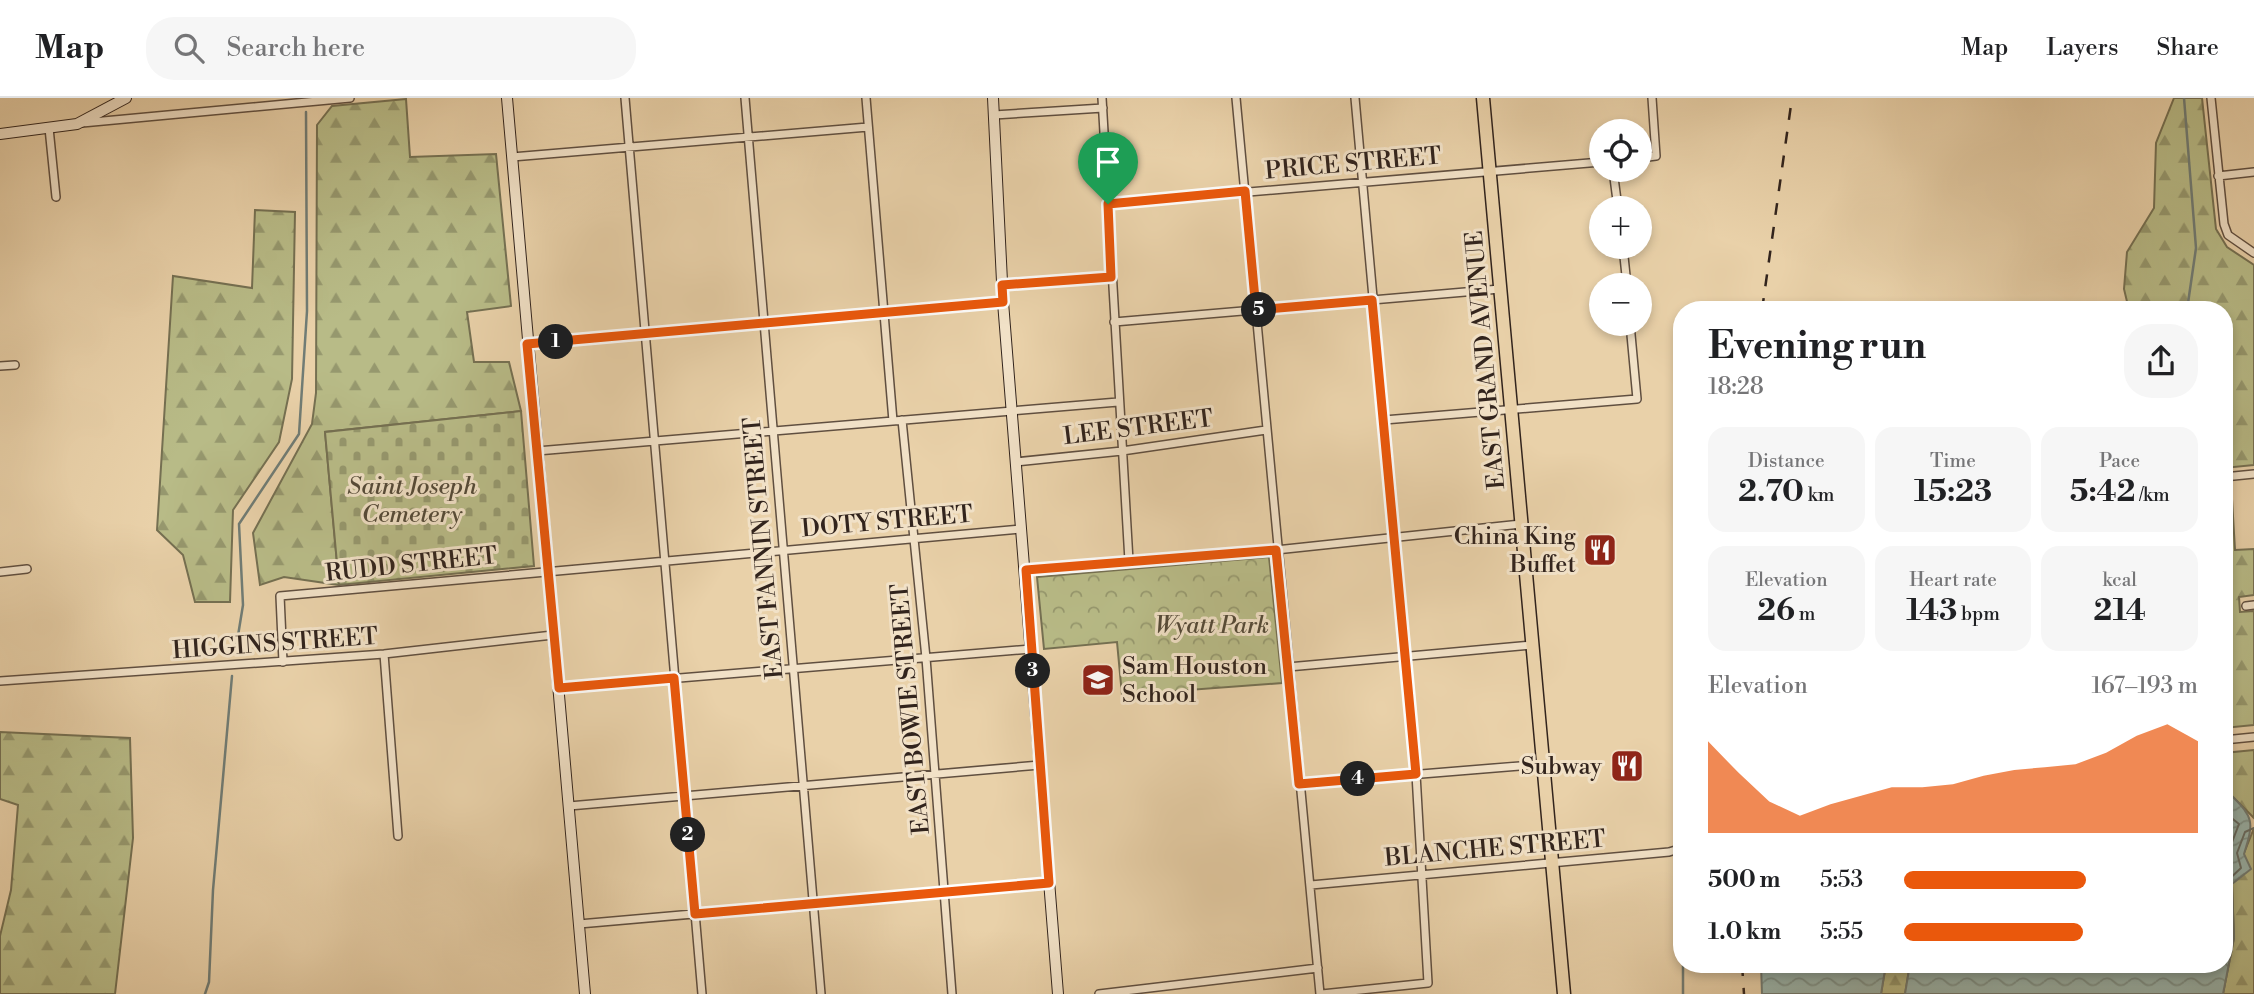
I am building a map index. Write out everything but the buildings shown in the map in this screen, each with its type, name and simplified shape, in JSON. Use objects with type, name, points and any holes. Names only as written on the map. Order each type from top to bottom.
[{"type":"highway","name":"EAST GRAND AVENUE","points":[[1483,98],[1564,994]]},
{"type":"street","points":[[77,124],[126,98]]},
{"type":"street","points":[[0,134],[350,98]]},
{"type":"street","points":[[506,98],[585,994]]},
{"type":"street","points":[[625,98],[702,994]]},
{"type":"street","name":"EAST FANNIN STREET","points":[[745,98],[821,994]]},
{"type":"street","name":"EAST BOWIE STREET","points":[[866,98],[884,313],[914,538],[926,657],[952,994]]},
{"type":"street","points":[[993,98],[1003,302],[1058,994]]},
{"type":"street","points":[[1102,98],[1129,561]]},
{"type":"street","points":[[1236,98],[1276,550],[1321,994],[1428,983],[1424,873],[1416,774],[1355,98]]},
{"type":"street","points":[[1652,98],[1657,156],[1652,157]]},
{"type":"street","points":[[2211,98],[2218,176],[2228,235],[2254,253]]},
{"type":"street","points":[[994,115],[1103,108]]},
{"type":"street","points":[[512,157],[868,127]]},
{"type":"street","points":[[49,128],[56,197]]},
{"type":"street","name":"PRICE STREET","points":[[1108,204],[1589,163]]},
{"type":"street","points":[[2218,176],[2254,172]]},
{"type":"street","points":[[1002,285],[1111,277]]},
{"type":"street","points":[[1114,322],[1500,289]]},
{"type":"street","points":[[527,344],[1003,302]]},
{"type":"street","points":[[1384,419],[1637,399],[1631,336]]},
{"type":"street","points":[[0,366],[15,365]]},
{"type":"street","points":[[537,451],[1118,402]]},
{"type":"street","name":"LEE STREET","points":[[1015,462],[1122,451],[1266,430]]},
{"type":"street","points":[[2233,476],[2254,474]]},
{"type":"street","points":[[1026,570],[1276,550],[1521,524]]},
{"type":"street","name":"DOTY STREET","points":[[546,570],[1021,529]]},
{"type":"street","points":[[0,572],[27,569]]},
{"type":"street","name":"RUDD STREET","points":[[283,662],[279,596],[546,570]]},
{"type":"street","name":"HIGGINS STREET","points":[[0,681],[384,654],[553,635]]},
{"type":"street","points":[[1288,667],[1532,645]]},
{"type":"street","points":[[559,688],[1031,649]]},
{"type":"street","points":[[384,654],[397,836]]},
{"type":"street","points":[[2233,739],[2254,737]]},
{"type":"street","points":[[1299,784],[1543,764]]},
{"type":"street","points":[[569,806],[1040,765]]},
{"type":"street","name":"BLANCHE STREET","points":[[1311,885],[1673,851]]},
{"type":"street","points":[[579,924],[1049,883]]},
{"type":"street","points":[[1099,994],[1318,968]]},
{"type":"green space","points":[[2174,98],[2202,98],[2216,229],[2227,247],[2254,265],[2254,465],[2233,467],[2233,301],[2127,301],[2124,289],[2127,252],[2154,208],[2156,143]]},
{"type":"green space","points":[[406,99],[410,157],[496,154],[511,306],[467,312],[474,362],[509,362],[521,411],[325,432],[339,585],[284,577],[260,585],[253,533],[312,424],[316,393],[317,125],[332,106]]},
{"type":"green space","points":[[255,210],[295,212],[292,379],[279,442],[233,510],[230,602],[195,602],[183,555],[157,530],[173,276],[252,288]]},
{"type":"green space","name":"Saint Joseph Cemetery","points":[[521,411],[534,566],[339,585],[325,432]]},
{"type":"green space","points":[[2233,516],[2235,550],[2254,549],[2254,595],[2239,597],[2240,612],[2254,611],[2254,725],[2233,727]]},
{"type":"green space","name":"Wyatt Park","points":[[1269,557],[1282,683],[1122,695],[1117,642],[1044,649],[1037,577]]},
{"type":"green space","points":[[0,732],[130,738],[133,838],[115,994],[0,994],[0,936],[11,890],[18,805],[0,799]]},
{"type":"green space","points":[[2254,750],[2254,818],[2233,797],[2233,752]]},
{"type":"green space","points":[[2254,828],[2254,994],[2223,994],[2227,973],[2233,973],[2233,880]]},
{"type":"green space","points":[[1884,973],[1908,973],[1905,994],[1881,994]]},
{"type":"water","points":[[2233,797],[2250,821],[2244,854],[2251,869],[2233,883]]},
{"type":"water","points":[[1761,973],[1884,973],[1881,994],[1762,994]]},
{"type":"water","points":[[1908,973],[2227,973],[2223,994],[1905,994]]},
{"type":"waterway","points":[[2184,98],[2196,248],[2188,301]]},
{"type":"waterway","points":[[235,654],[243,605],[239,524],[299,434],[307,311],[306,112]]},
{"type":"waterway","points":[[205,994],[209,982],[213,890],[232,676]]},
{"type":"waterway","points":[[1683,973],[1683,994]]},
{"type":"railway","points":[[1763,301],[1792,98]]},
{"type":"railway","points":[[1743,973],[1744,994]]},
{"type":"place","name":"China King Buffet","points":[[1600,550]]},
{"type":"place","name":"Sam Houston School","points":[[1098,680]]},
{"type":"place","name":"Subway","points":[[1627,766]]},
{"type":"route","points":[[1245,191],[1256,310],[1372,300],[1416,774],[1299,784],[1276,550],[1026,570],[1049,883],[695,914],[674,678],[559,688],[527,344],[1003,302],[1002,285],[1111,277],[1108,204],[1245,191]]}]
